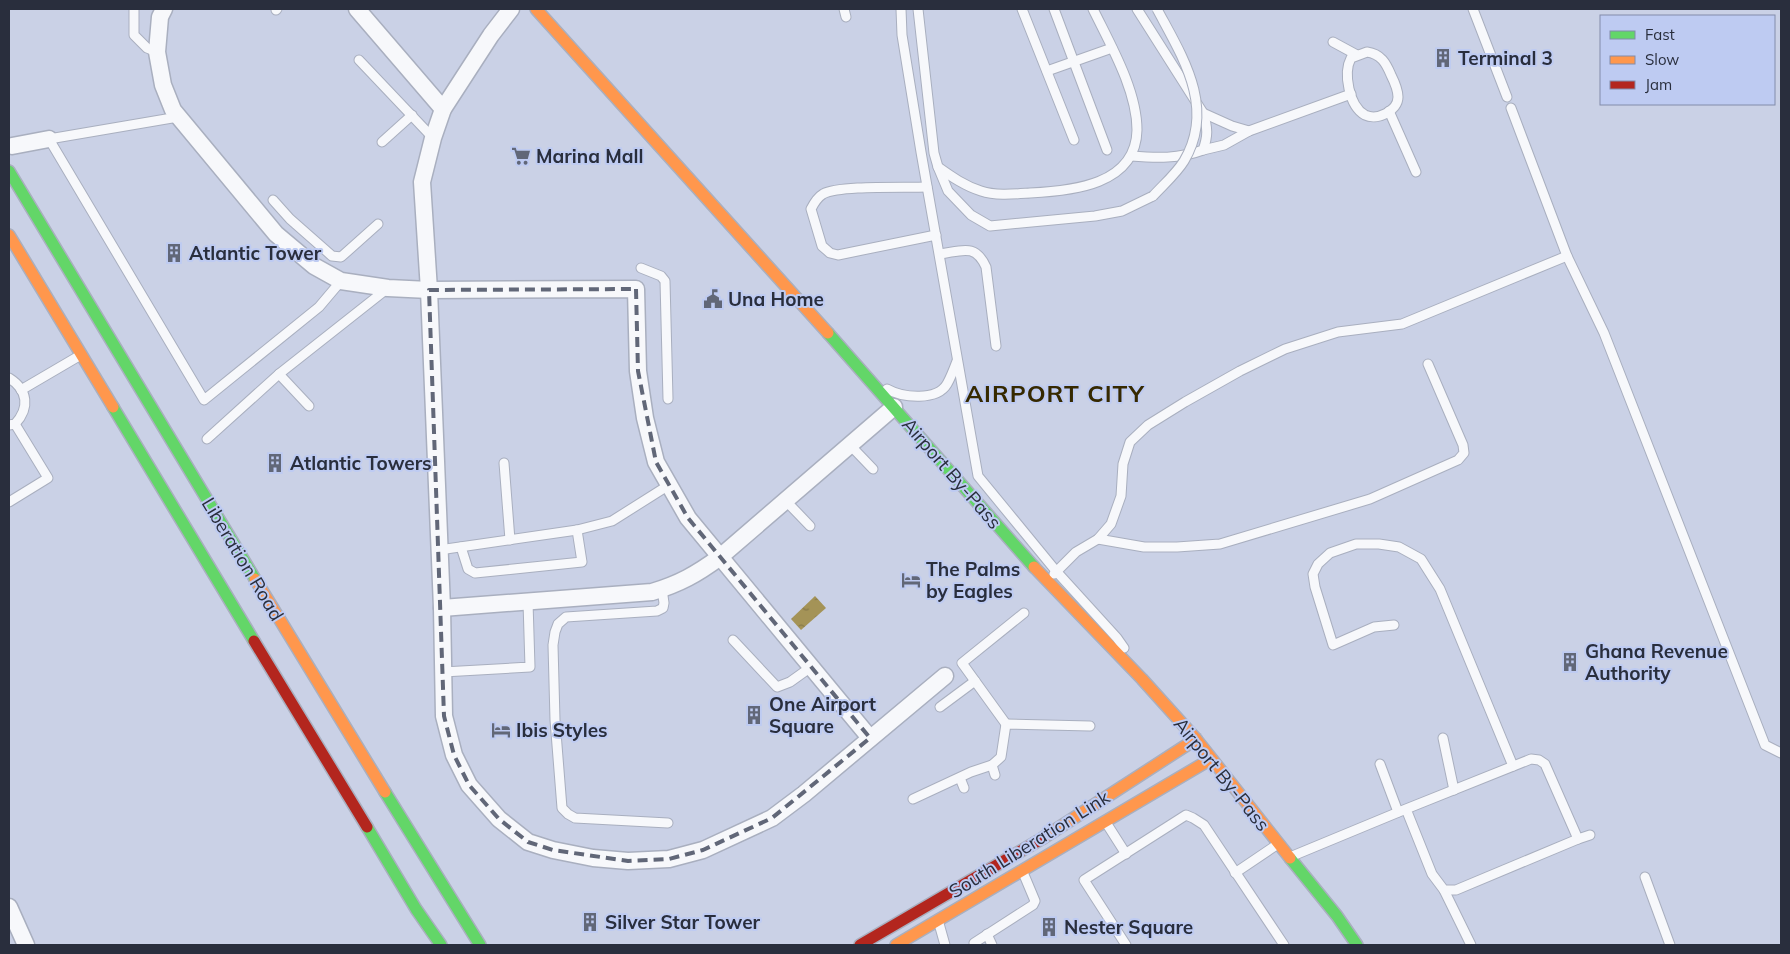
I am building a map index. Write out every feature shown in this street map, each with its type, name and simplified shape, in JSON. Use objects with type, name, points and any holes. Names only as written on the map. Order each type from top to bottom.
[{"type":"main road","name":"Airport By-Pass","points":[[536,9],[872,380],[1048,584],[1142,679],[1196,739],[1358,945]]},
{"type":"main road","name":"Liberation Road","points":[[9,170],[14,187],[349,735],[480,945]]},
{"type":"main road","name":"Liberation Road","points":[[9,235],[416,909],[441,945]]},
{"type":"main road","name":"South Liberation Link","points":[[860,945],[1040,840],[1196,739]]},
{"type":"main road","name":"South Liberation Link","points":[[896,945],[1211,759]]},
{"type":"street","points":[[164,9],[160,17],[157,52],[163,85],[173,110],[283,226],[314,266],[341,281],[388,288],[429,290],[636,289],[638,371],[645,418],[656,462],[688,518],[870,738]]},
{"type":"street","points":[[357,9],[443,109]]},
{"type":"street","points":[[511,9],[491,35],[443,109],[433,138],[422,182],[429,290],[442,608],[444,716],[454,755],[469,785],[499,819],[528,842],[553,850],[593,858],[628,861],[669,858],[703,850],[772,818],[804,794],[945,676]]},
{"type":"street","points":[[12,146],[49,139]]},
{"type":"street","points":[[442,608],[652,592],[675,585],[700,572],[720,558],[894,407]]},
{"type":"street","points":[[9,907],[23,945]]},
{"type":"lane","points":[[134,9],[134,35],[146,48],[157,52]]},
{"type":"lane","points":[[901,9],[902,35],[927,187],[978,476],[1056,570],[1117,638],[1142,679]]},
{"type":"lane","points":[[918,9],[934,153],[938,167],[948,191],[971,215],[990,226],[1095,216],[1122,211],[1153,196],[1184,161],[1194,137],[1196,95],[1184,60],[1156,9]]},
{"type":"lane","points":[[1022,9],[1074,140]]},
{"type":"lane","points":[[1054,9],[1107,150]]},
{"type":"lane","points":[[938,167],[963,184],[983,192],[1007,194],[1053,192],[1100,182],[1118,170],[1131,156],[1137,132],[1135,113],[1130,92],[1094,9]]},
{"type":"lane","points":[[1137,9],[1203,113],[1208,130],[1203,150]]},
{"type":"lane","points":[[1472,9],[1507,97]]},
{"type":"lane","points":[[1333,42],[1357,56]]},
{"type":"lane","points":[[1047,71],[1112,48]]},
{"type":"lane","points":[[1367,52],[1380,56],[1386,64],[1396,88],[1397,103],[1382,116],[1372,117],[1364,114],[1357,108],[1351,94],[1346,79],[1352,58],[1367,52]]},
{"type":"lane","points":[[359,60],[433,138]]},
{"type":"lane","points":[[1131,156],[1162,158],[1188,156],[1224,145],[1249,131],[1351,94]]},
{"type":"lane","points":[[1511,108],[1567,256],[1604,333],[1765,745],[1781,753]]},
{"type":"lane","points":[[1389,111],[1416,172]]},
{"type":"lane","points":[[1203,113],[1232,126],[1249,131]]},
{"type":"lane","points":[[382,142],[412,115]]},
{"type":"lane","points":[[178,117],[49,139],[204,400],[319,306],[341,281]]},
{"type":"lane","points":[[927,187],[838,190],[823,194],[811,209],[822,246],[830,253],[838,254],[936,235]]},
{"type":"lane","points":[[273,200],[283,226],[332,256],[340,257],[378,224]]},
{"type":"lane","points":[[940,254],[971,250],[981,256],[986,267],[996,346]]},
{"type":"lane","points":[[1048,584],[1056,570],[1076,552],[1098,539],[1110,524],[1117,509],[1122,487],[1123,464],[1130,442],[1148,425],[1240,371],[1285,349],[1338,332],[1402,324],[1567,256]]},
{"type":"lane","points":[[641,268],[661,276],[665,280],[668,400]]},
{"type":"lane","points":[[207,439],[279,374],[388,288]]},
{"type":"lane","points":[[21,390],[81,355]]},
{"type":"lane","points":[[872,380],[890,391],[912,396],[935,394],[947,386],[957,361]]},
{"type":"lane","points":[[1098,539],[1144,546],[1176,547],[1220,544],[1370,499],[1458,460],[1464,453],[1463,445],[1428,364]]},
{"type":"lane","points":[[279,374],[310,406]]},
{"type":"lane","points":[[9,378],[21,390],[25,407],[22,416],[12,424],[48,478],[9,502]]},
{"type":"lane","points":[[850,445],[873,469]]},
{"type":"lane","points":[[504,463],[510,540]]},
{"type":"lane","points":[[439,550],[577,530],[612,521],[669,486]]},
{"type":"lane","points":[[786,501],[810,526]]},
{"type":"lane","points":[[461,547],[468,569],[475,573],[582,562],[577,530]]},
{"type":"lane","points":[[1394,625],[1374,627],[1333,645],[1315,587],[1313,574],[1318,564],[1330,553],[1356,544],[1379,544],[1399,547],[1421,559],[1440,589],[1513,766]]},
{"type":"lane","points":[[662,589],[663,608],[657,612],[566,617],[558,624],[554,645],[556,720],[562,808],[575,818],[668,822]]},
{"type":"lane","points":[[443,672],[530,667],[528,602]]},
{"type":"lane","points":[[913,799],[960,778],[968,768],[992,765],[1001,757],[1006,724],[962,663],[1024,613]]},
{"type":"lane","points":[[734,640],[777,687],[790,682],[811,667]]},
{"type":"lane","points":[[940,707],[975,681]]},
{"type":"lane","points":[[1006,724],[1090,726]]},
{"type":"lane","points":[[1443,738],[1454,790]]},
{"type":"lane","points":[[995,746],[1001,757]]},
{"type":"lane","points":[[1290,857],[1531,759],[1539,760],[1545,764],[1578,839]]},
{"type":"lane","points":[[1380,764],[1432,874],[1444,890],[1471,945]]},
{"type":"lane","points":[[992,765],[995,775]]},
{"type":"lane","points":[[960,778],[964,788]]},
{"type":"lane","points":[[1126,945],[1084,880],[1186,815],[1204,825],[1284,945]]},
{"type":"lane","points":[[1105,821],[1126,854]]},
{"type":"lane","points":[[1444,890],[1456,890],[1590,835]]},
{"type":"lane","points":[[1235,874],[1279,844]]},
{"type":"lane","points":[[974,943],[1033,906],[1034,901],[1022,870]]},
{"type":"lane","points":[[1645,877],[1670,945]]},
{"type":"lane","points":[[938,920],[945,945]]},
{"type":"lane","points":[[987,934],[992,945]]},
{"type":"highlighted area","points":[[636,289],[638,371],[656,462],[688,518],[870,738],[772,818],[703,850],[669,859],[628,861],[553,850],[528,842],[499,819],[469,785],[454,755],[444,716],[429,290]]},
{"type":"water","points":[[815,596],[826,608],[801,630],[791,619]]},
{"type":"traffic: fast","points":[[9,171],[255,579]]},
{"type":"traffic: fast","points":[[828,333],[1034,567]]},
{"type":"traffic: fast","points":[[113,407],[254,641]]},
{"type":"traffic: fast","points":[[385,792],[480,945]]},
{"type":"traffic: fast","points":[[367,827],[416,909],[441,945]]},
{"type":"traffic: fast","points":[[1290,858],[1337,916],[1357,945]]},
{"type":"traffic: slow","points":[[536,9],[828,333]]},
{"type":"traffic: slow","points":[[9,235],[113,407]]},
{"type":"traffic: slow","points":[[1034,567],[1142,679],[1196,739],[1290,858]]},
{"type":"traffic: slow","points":[[255,579],[385,792]]},
{"type":"traffic: slow","points":[[1043,838],[1196,739]]},
{"type":"traffic: slow","points":[[896,945],[1211,759]]},
{"type":"traffic: jam","points":[[254,641],[367,827]]},
{"type":"traffic: jam","points":[[860,945],[1043,838]]},
{"type":"place","name":"Terminal 3","points":[[1443,58]]},
{"type":"place","name":"Marina Mall","points":[[521,156]]},
{"type":"place","name":"Atlantic Tower","points":[[174,253]]},
{"type":"place","name":"Una Home","points":[[713,299]]},
{"type":"place","name":"Atlantic Towers","points":[[275,463]]},
{"type":"place","name":"The Palms by Eagles","points":[[911,580]]},
{"type":"place","name":"Ghana Revenue Authority","points":[[1570,662]]},
{"type":"place","name":"One Airport Square","points":[[754,715]]},
{"type":"place","name":"Ibis Styles","points":[[501,730]]},
{"type":"place","name":"Silver Star Tower","points":[[590,922]]},
{"type":"place","name":"Nester Square","points":[[1049,927]]},
{"type":"district","name":"AIRPORT CITY","points":[[1055,394]]}]
